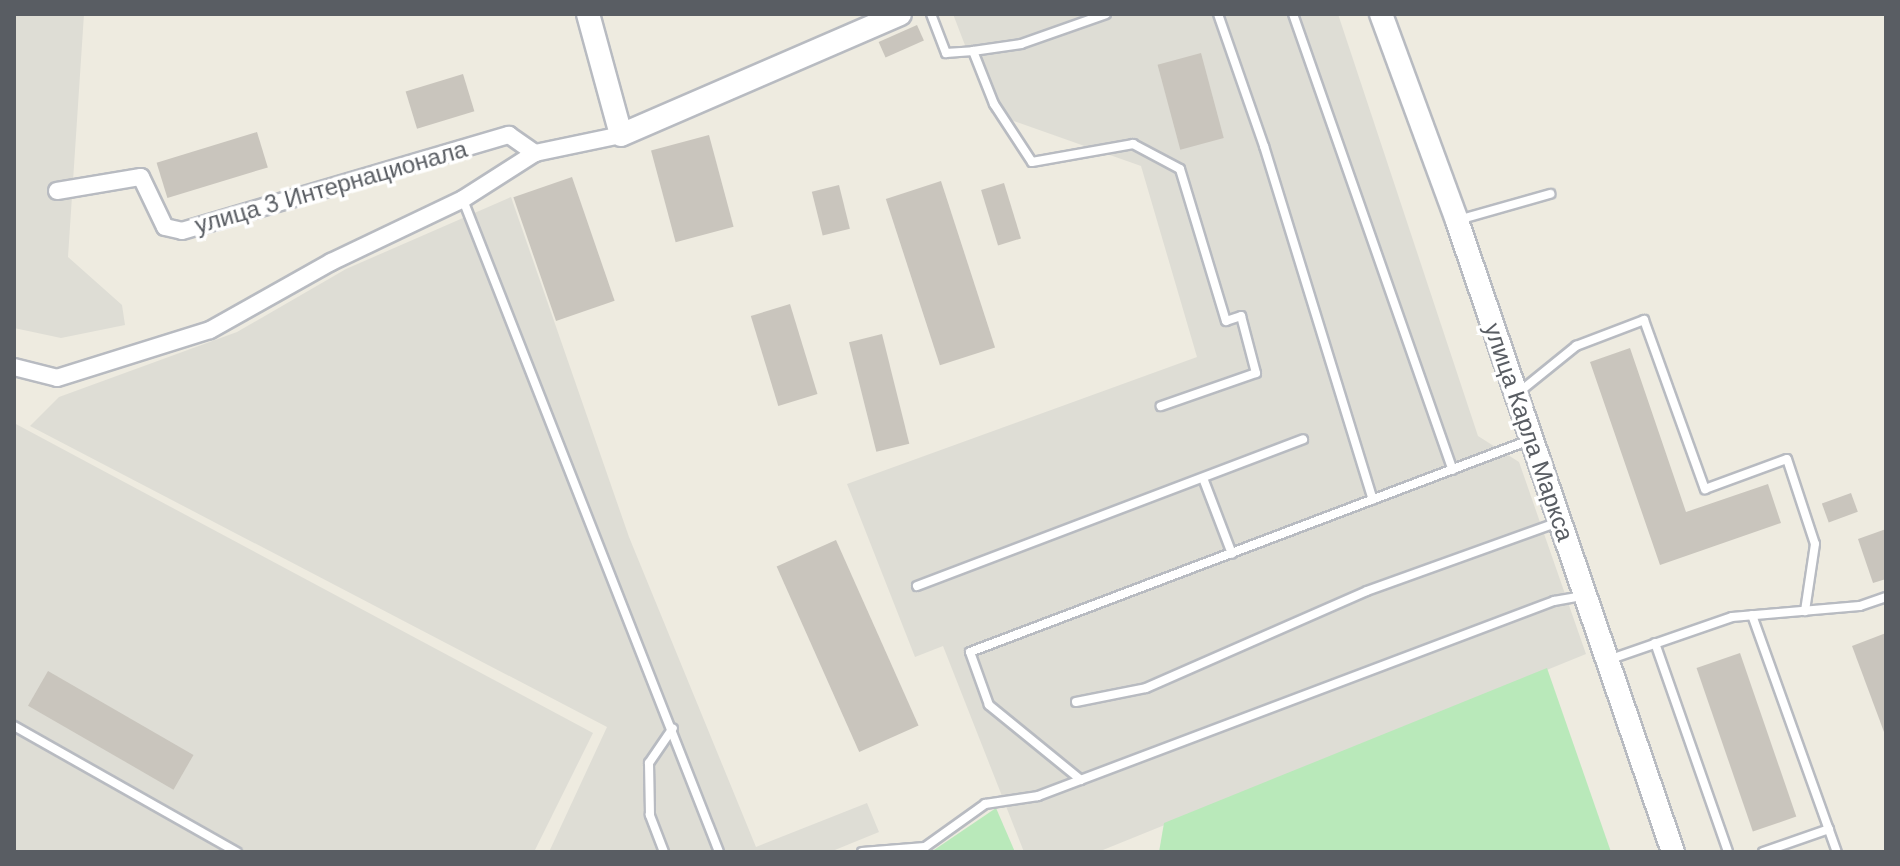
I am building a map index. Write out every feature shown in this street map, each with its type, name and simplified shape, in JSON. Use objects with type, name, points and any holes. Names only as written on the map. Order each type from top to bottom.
[{"type":"main road","points":[[588,14],[621,135],[900,14]]},
{"type":"main road","name":"улица Карла Маркса","points":[[1381,14],[1457,221],[1673,852]]},
{"type":"street","name":"улица 3 Интернационала","points":[[57,191],[141,177],[165,227],[182,231],[509,135],[535,153]]},
{"type":"street","points":[[14,367],[57,378],[210,330],[331,262],[463,199],[535,153],[621,135]]},
{"type":"lane","points":[[931,14],[946,53],[1021,44],[1106,14]]},
{"type":"lane","points":[[1218,14],[1264,146],[1373,500]]},
{"type":"lane","points":[[1293,14],[1453,470]]},
{"type":"lane","points":[[973,51],[994,104],[1032,162],[1133,144],[1180,169],[1226,321],[1241,316],[1256,373],[1161,406]]},
{"type":"lane","points":[[1457,221],[1550,194]]},
{"type":"lane","points":[[463,199],[673,728],[719,852]]},
{"type":"lane","points":[[1516,395],[1576,346],[1644,320],[1705,489],[1787,459],[1815,544],[1805,611]]},
{"type":"lane","points":[[917,586],[1303,439]]},
{"type":"lane","points":[[1081,780],[989,705],[970,652],[1531,440]]},
{"type":"lane","points":[[1203,478],[1232,554]]},
{"type":"lane","points":[[1076,702],[1146,688],[1367,591],[1560,522]]},
{"type":"lane","points":[[862,852],[925,847],[985,804],[1038,796],[1554,601],[1585,596]]},
{"type":"lane","points":[[1607,661],[1732,617],[1860,606],[1886,597]]},
{"type":"lane","points":[[1752,615],[1837,852]]},
{"type":"lane","points":[[1655,643],[1728,852]]},
{"type":"lane","points":[[14,726],[237,852]]},
{"type":"lane","points":[[664,852],[650,815],[649,763],[673,728]]},
{"type":"lane","points":[[1763,852],[1829,829]]},
{"type":"shaded area","points":[[14,14],[84,14],[68,257],[122,305],[125,325],[61,338],[14,328]]},
{"type":"shaded area","points":[[953,14],[1338,14],[1478,436],[1519,462],[1586,654],[1098,852],[1024,852],[943,646],[915,657],[847,484],[1197,357],[1141,166],[991,113]]},
{"type":"shaded area","points":[[511,197],[629,537],[756,847],[867,803],[879,832],[830,852],[549,852],[607,727],[30,426],[59,397],[237,332],[346,269]]},
{"type":"shaded area","points":[[14,423],[593,733],[534,852],[14,852]]},
{"type":"green space","points":[[1547,668],[1611,852],[1159,852],[1164,823]]},
{"type":"green space","points":[[996,808],[1015,852],[931,852]]},
{"type":"building","points":[[917,25],[924,41],[886,58],[879,42]]},
{"type":"building","points":[[1201,53],[1224,138],[1180,150],[1158,65]]},
{"type":"building","points":[[463,74],[474,111],[417,129],[406,92]]},
{"type":"building","points":[[257,132],[268,167],[167,198],[157,163]]},
{"type":"building","points":[[709,135],[734,227],[676,242],[651,151]]},
{"type":"building","points":[[572,177],[615,301],[556,321],[513,197]]},
{"type":"building","points":[[941,181],[995,347],[940,365],[886,199]]},
{"type":"building","points":[[1004,183],[1021,238],[998,245],[981,190]]},
{"type":"building","points":[[839,185],[850,229],[823,235],[812,192]]},
{"type":"building","points":[[790,304],[817,394],[778,406],[751,316]]},
{"type":"building","points":[[882,334],[909,444],[876,452],[849,342]]},
{"type":"building","points":[[1630,348],[1686,512],[1768,484],[1781,523],[1660,565],[1590,362]]},
{"type":"building","points":[[1851,493],[1858,512],[1829,522],[1822,504]]},
{"type":"building","points":[[1886,529],[1886,579],[1873,583],[1858,539]]},
{"type":"building","points":[[836,540],[919,725],[859,752],[777,566]]},
{"type":"building","points":[[1886,633],[1886,732],[1884,732],[1852,646]]},
{"type":"building","points":[[1740,653],[1796,817],[1753,832],[1697,668]]},
{"type":"building","points":[[48,671],[193,755],[173,790],[28,706]]}]
